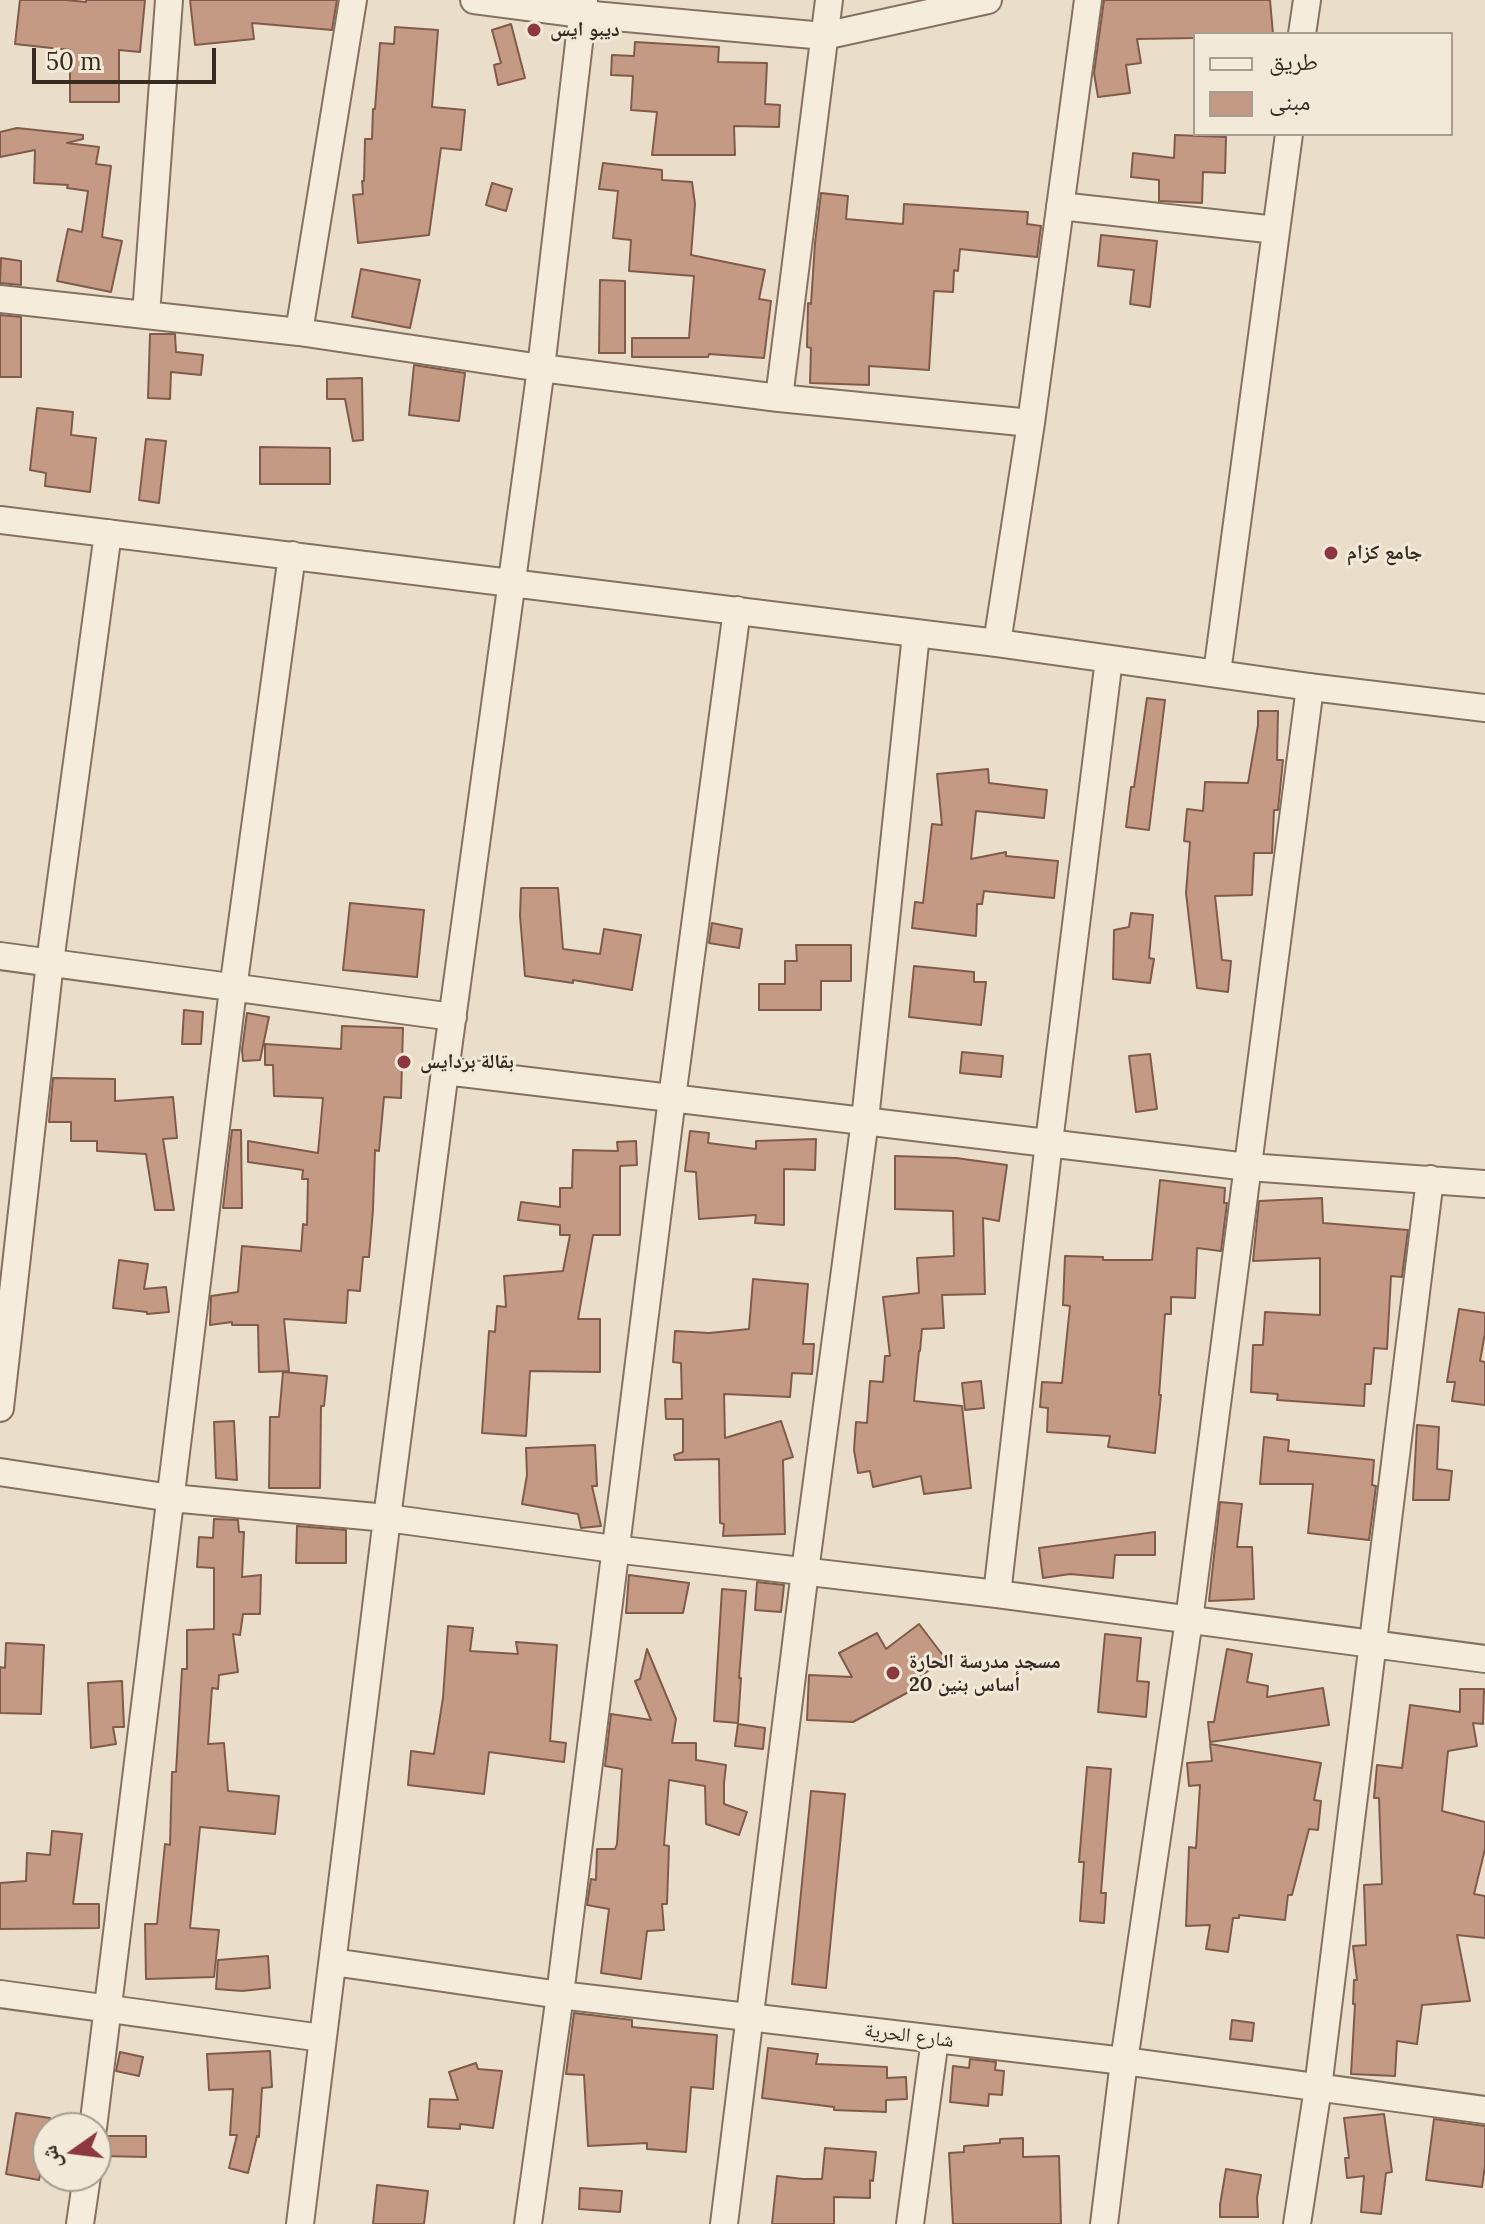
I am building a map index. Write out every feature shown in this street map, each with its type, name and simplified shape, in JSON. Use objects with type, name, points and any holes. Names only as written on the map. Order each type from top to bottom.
[{"type":"street","points":[[146,315],[169,0]]},
{"type":"street","points":[[299,332],[353,0]]},
{"type":"street","points":[[474,0],[583,7],[824,36],[988,0]]},
{"type":"street","points":[[779,398],[829,0]]},
{"type":"street","points":[[997,643],[1031,423],[1088,0]]},
{"type":"street","points":[[1302,32],[1307,0]]},
{"type":"street","points":[[300,2224],[445,1071],[541,368],[583,7]]},
{"type":"street","points":[[1217,673],[1289,136]]},
{"type":"street","points":[[1060,206],[1276,230]]},
{"type":"street","points":[[0,299],[299,332],[541,368],[779,398],[1031,423]]},
{"type":"street","points":[[0,520],[512,585],[737,610],[1485,708]]},
{"type":"street","points":[[0,1408],[50,962],[108,533]]},
{"type":"street","points":[[95,2112],[233,989],[292,555]]},
{"type":"street","points":[[528,2224],[737,610]]},
{"type":"street","points":[[724,2224],[865,1120],[916,634]]},
{"type":"street","points":[[997,1594],[1109,659]]},
{"type":"street","points":[[1104,2224],[1124,2061],[1189,1620],[1310,687]]},
{"type":"street","points":[[0,956],[453,1017]]},
{"type":"street","points":[[445,1071],[1248,1167],[1485,1184]]},
{"type":"street","points":[[1297,2224],[1318,2088],[1430,1179]]},
{"type":"street","points":[[0,1472],[171,1498],[387,1518],[1485,1659]]},
{"type":"street","name":"شارع الحرية","points":[[333,1962],[560,1995],[1124,2061],[1485,2110]]},
{"type":"street","points":[[0,1994],[322,2038]]},
{"type":"street","points":[[910,2224],[935,2039]]},
{"type":"street","points":[[80,2224],[85,2192]]},
{"type":"building","points":[[20,0],[145,0],[140,52],[119,50],[119,102],[70,102],[70,50],[15,44]]},
{"type":"building","points":[[190,0],[337,0],[332,30],[252,23],[254,39],[195,45]]},
{"type":"building","points":[[1104,0],[1270,0],[1273,32],[1193,32],[1193,38],[1137,39],[1141,63],[1126,65],[1130,93],[1098,97],[1094,73]]},
{"type":"building","points":[[511,24],[525,78],[498,85],[494,65],[501,63],[492,30]]},
{"type":"building","points":[[395,27],[438,30],[432,107],[465,110],[461,150],[441,148],[429,235],[358,243],[353,195],[363,194],[365,139],[372,139],[380,43],[394,44]]},
{"type":"building","points":[[635,42],[719,47],[718,62],[767,63],[765,104],[780,105],[779,127],[734,126],[735,155],[652,155],[657,112],[631,110],[633,76],[611,75],[612,55],[634,56]]},
{"type":"building","points":[[17,128],[83,135],[83,139],[67,143],[99,147],[96,164],[111,166],[102,237],[122,241],[111,292],[57,281],[68,229],[82,232],[88,191],[67,188],[68,185],[34,183],[35,150],[0,157],[0,132]]},
{"type":"building","points":[[1175,135],[1226,137],[1225,173],[1203,172],[1202,203],[1159,201],[1159,180],[1131,177],[1133,153],[1174,158]]},
{"type":"building","points":[[603,163],[662,170],[662,180],[692,182],[695,204],[691,255],[765,270],[759,299],[771,301],[764,358],[709,354],[708,357],[632,357],[632,338],[689,338],[694,276],[629,271],[631,240],[613,238],[618,191],[599,189]]},
{"type":"building","points":[[492,183],[512,189],[506,211],[486,205]]},
{"type":"building","points":[[821,193],[848,196],[846,219],[903,224],[904,204],[1028,212],[1027,224],[1041,226],[1037,257],[960,249],[958,271],[954,270],[953,292],[934,291],[929,370],[869,366],[869,385],[810,383],[808,303],[811,304]]},
{"type":"building","points":[[1101,235],[1157,241],[1150,307],[1130,304],[1134,270],[1098,266]]},
{"type":"building","points":[[1,258],[21,261],[21,285],[0,283]]},
{"type":"building","points":[[361,269],[420,280],[410,328],[352,317]]},
{"type":"building","points":[[600,280],[625,281],[625,353],[599,353]]},
{"type":"building","points":[[0,315],[21,317],[21,377],[0,377]]},
{"type":"building","points":[[150,334],[175,334],[176,352],[203,355],[201,375],[171,372],[170,399],[148,398]]},
{"type":"building","points":[[414,365],[465,373],[459,421],[409,415]]},
{"type":"building","points":[[362,378],[363,440],[353,441],[345,399],[327,399],[327,379]]},
{"type":"building","points":[[37,408],[73,412],[71,435],[96,438],[90,492],[45,486],[46,473],[30,470]]},
{"type":"building","points":[[146,439],[166,441],[159,503],[139,500]]},
{"type":"building","points":[[260,447],[330,448],[330,484],[260,484]]},
{"type":"building","points":[[1147,698],[1165,700],[1149,830],[1126,827]]},
{"type":"building","points":[[1258,711],[1278,711],[1277,760],[1283,760],[1278,810],[1274,810],[1272,853],[1254,853],[1252,895],[1215,896],[1222,960],[1231,961],[1228,992],[1197,988],[1186,893],[1190,842],[1184,841],[1187,809],[1203,811],[1205,782],[1248,783]]},
{"type":"building","points":[[988,769],[989,783],[1047,790],[1044,818],[976,811],[971,859],[1006,852],[1006,856],[1058,861],[1054,898],[984,891],[982,904],[977,904],[976,936],[912,928],[915,902],[923,903],[932,824],[942,825],[937,774]]},
{"type":"building","points":[[521,888],[558,888],[563,949],[600,954],[604,929],[641,935],[632,990],[525,976]]},
{"type":"building","points":[[350,903],[424,910],[417,977],[343,970]]},
{"type":"building","points":[[1131,913],[1153,915],[1149,958],[1154,959],[1150,983],[1113,979],[1114,930],[1129,927]]},
{"type":"building","points":[[712,923],[742,929],[739,948],[709,943]]},
{"type":"building","points":[[796,945],[851,945],[851,981],[821,981],[821,1010],[759,1010],[759,984],[785,984],[785,961],[797,961]]},
{"type":"building","points":[[914,966],[974,972],[974,982],[986,982],[981,1025],[909,1017]]},
{"type":"building","points":[[184,1010],[203,1012],[201,1044],[182,1044]]},
{"type":"building","points":[[247,1013],[269,1017],[260,1060],[243,1061]]},
{"type":"building","points":[[342,1026],[403,1028],[401,1098],[384,1097],[379,1151],[375,1150],[369,1257],[363,1257],[360,1291],[348,1290],[346,1323],[284,1319],[289,1371],[259,1372],[258,1325],[232,1325],[232,1322],[210,1325],[211,1296],[238,1292],[242,1246],[301,1251],[303,1224],[307,1225],[308,1179],[302,1179],[303,1170],[248,1162],[248,1141],[318,1153],[323,1098],[274,1096],[273,1065],[265,1065],[265,1044],[341,1049]]},
{"type":"building","points":[[962,1052],[1003,1056],[1001,1077],[960,1073]]},
{"type":"building","points":[[1150,1054],[1157,1109],[1136,1112],[1129,1056]]},
{"type":"building","points":[[53,1078],[115,1079],[115,1101],[173,1097],[177,1138],[163,1139],[174,1210],[155,1210],[146,1154],[97,1151],[97,1141],[71,1141],[71,1122],[49,1122]]},
{"type":"building","points":[[232,1130],[241,1130],[242,1208],[223,1208]]},
{"type":"building","points":[[690,1131],[709,1133],[708,1143],[756,1149],[756,1141],[816,1139],[815,1170],[784,1169],[784,1225],[755,1223],[756,1215],[699,1219],[696,1172],[685,1171]]},
{"type":"building","points":[[636,1141],[637,1165],[620,1166],[620,1235],[593,1235],[578,1319],[600,1319],[600,1372],[530,1371],[526,1436],[482,1433],[489,1331],[495,1332],[497,1306],[506,1307],[504,1276],[563,1271],[570,1235],[560,1235],[560,1225],[518,1220],[521,1202],[560,1207],[560,1188],[572,1188],[573,1150],[618,1151],[617,1142]]},
{"type":"building","points":[[895,1156],[956,1158],[1007,1165],[999,1221],[983,1218],[985,1294],[942,1295],[944,1328],[922,1329],[919,1351],[914,1401],[962,1406],[971,1488],[924,1494],[921,1476],[873,1487],[870,1471],[858,1473],[854,1450],[856,1422],[867,1423],[870,1381],[883,1382],[885,1356],[890,1356],[883,1297],[919,1293],[917,1258],[954,1256],[953,1211],[895,1209]]},
{"type":"building","points":[[1160,1180],[1225,1188],[1224,1203],[1227,1203],[1221,1251],[1197,1248],[1195,1298],[1171,1297],[1171,1314],[1165,1314],[1155,1453],[1108,1447],[1110,1436],[1047,1432],[1048,1408],[1040,1407],[1042,1382],[1062,1383],[1070,1306],[1063,1305],[1065,1256],[1152,1260]]},
{"type":"building","points":[[1322,1198],[1323,1223],[1408,1230],[1402,1277],[1391,1276],[1387,1349],[1374,1348],[1371,1384],[1365,1384],[1364,1406],[1277,1400],[1278,1394],[1251,1392],[1253,1345],[1263,1345],[1265,1312],[1320,1315],[1320,1258],[1253,1261],[1259,1201]]},
{"type":"building","points":[[119,1260],[148,1264],[144,1289],[166,1287],[169,1312],[147,1314],[113,1308]]},
{"type":"building","points":[[753,1279],[808,1284],[803,1344],[814,1344],[812,1374],[792,1373],[790,1397],[724,1394],[725,1438],[781,1421],[793,1457],[783,1460],[785,1534],[723,1536],[719,1459],[675,1460],[674,1455],[683,1452],[683,1419],[666,1419],[665,1399],[682,1399],[681,1363],[673,1362],[675,1331],[709,1333],[749,1329]]},
{"type":"building","points":[[1459,1309],[1485,1313],[1480,1361],[1485,1362],[1485,1405],[1452,1401],[1455,1382],[1447,1382]]},
{"type":"building","points":[[283,1372],[327,1376],[324,1406],[321,1406],[320,1488],[269,1488],[270,1417],[279,1417]]},
{"type":"building","points":[[981,1381],[984,1408],[965,1410],[962,1383]]},
{"type":"building","points":[[234,1421],[237,1480],[216,1478],[214,1422]]},
{"type":"building","points":[[1417,1425],[1439,1427],[1437,1469],[1452,1471],[1449,1500],[1413,1500]]},
{"type":"building","points":[[1264,1437],[1289,1440],[1288,1451],[1374,1460],[1372,1485],[1376,1486],[1369,1540],[1308,1533],[1313,1484],[1260,1484]]},
{"type":"building","points":[[595,1445],[597,1486],[592,1486],[601,1526],[581,1528],[578,1514],[522,1504],[527,1475],[526,1448]]},
{"type":"building","points":[[1220,1502],[1242,1504],[1237,1547],[1252,1547],[1254,1599],[1209,1601]]},
{"type":"building","points":[[214,1519],[238,1520],[239,1532],[244,1532],[242,1577],[261,1575],[260,1614],[243,1614],[240,1635],[233,1634],[238,1672],[219,1675],[218,1689],[212,1688],[208,1744],[224,1743],[228,1791],[279,1796],[275,1834],[200,1827],[190,1928],[219,1930],[214,1977],[146,1979],[145,1924],[157,1924],[165,1844],[170,1845],[172,1772],[176,1772],[182,1669],[187,1669],[187,1630],[214,1629],[214,1568],[197,1567],[199,1537],[213,1538]]},
{"type":"building","points":[[297,1526],[346,1530],[346,1563],[296,1563]]},
{"type":"building","points":[[1155,1532],[1155,1555],[1115,1555],[1113,1578],[1070,1574],[1043,1578],[1039,1548]]},
{"type":"building","points":[[629,1575],[689,1583],[683,1613],[626,1613]]},
{"type":"building","points":[[757,1582],[784,1585],[781,1612],[755,1610]]},
{"type":"building","points":[[722,1589],[746,1591],[738,1723],[714,1721]]},
{"type":"building","points":[[919,1624],[945,1658],[916,1680],[916,1688],[853,1722],[807,1720],[809,1675],[852,1677],[839,1653],[877,1633],[886,1649]]},
{"type":"building","points":[[448,1626],[473,1628],[470,1651],[518,1654],[516,1642],[557,1645],[550,1741],[566,1743],[564,1762],[489,1752],[484,1794],[408,1785],[411,1751],[434,1754],[443,1698]]},
{"type":"building","points":[[1105,1634],[1141,1638],[1137,1681],[1149,1682],[1146,1717],[1098,1712]]},
{"type":"building","points":[[6,1643],[44,1645],[41,1714],[0,1713],[0,1667],[5,1668]]},
{"type":"building","points":[[647,1649],[676,1719],[672,1743],[696,1743],[696,1760],[726,1765],[724,1804],[747,1812],[739,1835],[706,1824],[705,1786],[669,1780],[664,1845],[669,1846],[667,1904],[662,1904],[664,1930],[647,1931],[641,1979],[601,1973],[609,1909],[587,1905],[591,1879],[596,1880],[597,1849],[615,1849],[617,1844],[622,1769],[605,1766],[611,1714],[651,1720],[635,1681],[640,1679]]},
{"type":"building","points":[[1227,1649],[1252,1654],[1247,1682],[1268,1686],[1267,1697],[1323,1688],[1329,1725],[1210,1742],[1208,1722],[1214,1722]]},
{"type":"building","points":[[122,1681],[124,1727],[113,1727],[116,1744],[91,1748],[88,1683]]},
{"type":"building","points":[[1460,1689],[1484,1689],[1483,1724],[1473,1723],[1477,1746],[1448,1751],[1442,1811],[1485,1822],[1485,1849],[1474,1894],[1485,1896],[1485,1938],[1457,1935],[1470,2001],[1422,2005],[1417,2044],[1397,2041],[1395,2076],[1351,2074],[1354,1980],[1357,1980],[1353,1946],[1366,1945],[1364,1885],[1382,1884],[1379,1798],[1374,1798],[1377,1765],[1402,1768],[1410,1705],[1460,1712]]},
{"type":"building","points":[[738,1724],[765,1728],[763,1749],[735,1746]]},
{"type":"building","points":[[1210,1744],[1321,1763],[1314,1800],[1321,1801],[1318,1830],[1309,1829],[1292,1895],[1288,1895],[1285,1920],[1239,1915],[1239,1918],[1233,1918],[1228,1952],[1206,1949],[1210,1925],[1186,1926],[1189,1847],[1196,1848],[1200,1785],[1189,1786],[1187,1763],[1212,1761]]},
{"type":"building","points":[[1087,1767],[1111,1769],[1101,1893],[1106,1893],[1104,1923],[1080,1921],[1084,1862],[1079,1862]]},
{"type":"building","points":[[811,1791],[845,1794],[826,1988],[792,1984]]},
{"type":"building","points":[[52,1831],[82,1834],[73,1904],[99,1904],[99,1928],[0,1929],[0,1883],[26,1881],[27,1853],[50,1855]]},
{"type":"building","points":[[268,1956],[270,1988],[242,1991],[216,1989],[218,1960]]},
{"type":"building","points":[[574,2013],[632,2020],[632,2027],[717,2035],[713,2089],[691,2087],[686,2152],[647,2149],[647,2143],[588,2146],[584,2075],[566,2074]]},
{"type":"building","points":[[1232,2020],[1254,2023],[1252,2041],[1230,2039]]},
{"type":"building","points":[[768,2048],[818,2054],[816,2064],[887,2067],[887,2078],[906,2077],[907,2099],[886,2100],[886,2112],[834,2110],[834,2107],[762,2098]]},
{"type":"building","points":[[270,2051],[272,2087],[262,2088],[259,2137],[248,2173],[229,2168],[237,2135],[230,2135],[233,2089],[209,2090],[207,2054]]},
{"type":"building","points":[[120,2052],[143,2057],[139,2076],[116,2071]]},
{"type":"building","points":[[970,2059],[996,2062],[995,2070],[1004,2071],[1002,2095],[989,2094],[988,2106],[950,2102],[953,2066],[969,2068]]},
{"type":"building","points":[[476,2063],[478,2069],[502,2071],[493,2128],[460,2124],[460,2129],[428,2127],[430,2099],[458,2100],[449,2072]]},
{"type":"building","points":[[16,2113],[32,2115],[32,2179],[6,2174]]},
{"type":"building","points":[[1384,2114],[1392,2172],[1386,2173],[1381,2214],[1361,2212],[1364,2176],[1347,2178],[1345,2158],[1349,2158],[1344,2118]]},
{"type":"building","points":[[1434,2119],[1485,2126],[1482,2187],[1426,2180]]},
{"type":"building","points":[[112,2136],[146,2136],[146,2157],[112,2156]]},
{"type":"building","points":[[1023,2138],[1023,2157],[1059,2156],[1061,2224],[953,2224],[949,2153],[964,2152],[964,2146]]},
{"type":"building","points":[[825,2148],[876,2152],[870,2198],[834,2197],[834,2224],[772,2224],[777,2176],[822,2179]]},
{"type":"building","points":[[1226,2169],[1261,2175],[1258,2217],[1220,2217]]},
{"type":"building","points":[[377,2185],[428,2191],[424,2224],[373,2224]]},
{"type":"building","points":[[580,2188],[622,2191],[620,2212],[579,2209]]},
{"type":"place","name":"ديبو ايس","points":[[534,30]]},
{"type":"place","name":"جامع كزام","points":[[1331,553]]},
{"type":"place","name":"بقالة بردايس","points":[[404,1062]]},
{"type":"place","name":"مسجد مدرسة الحارة 20 أساس بنين","points":[[893,1673]]}]
